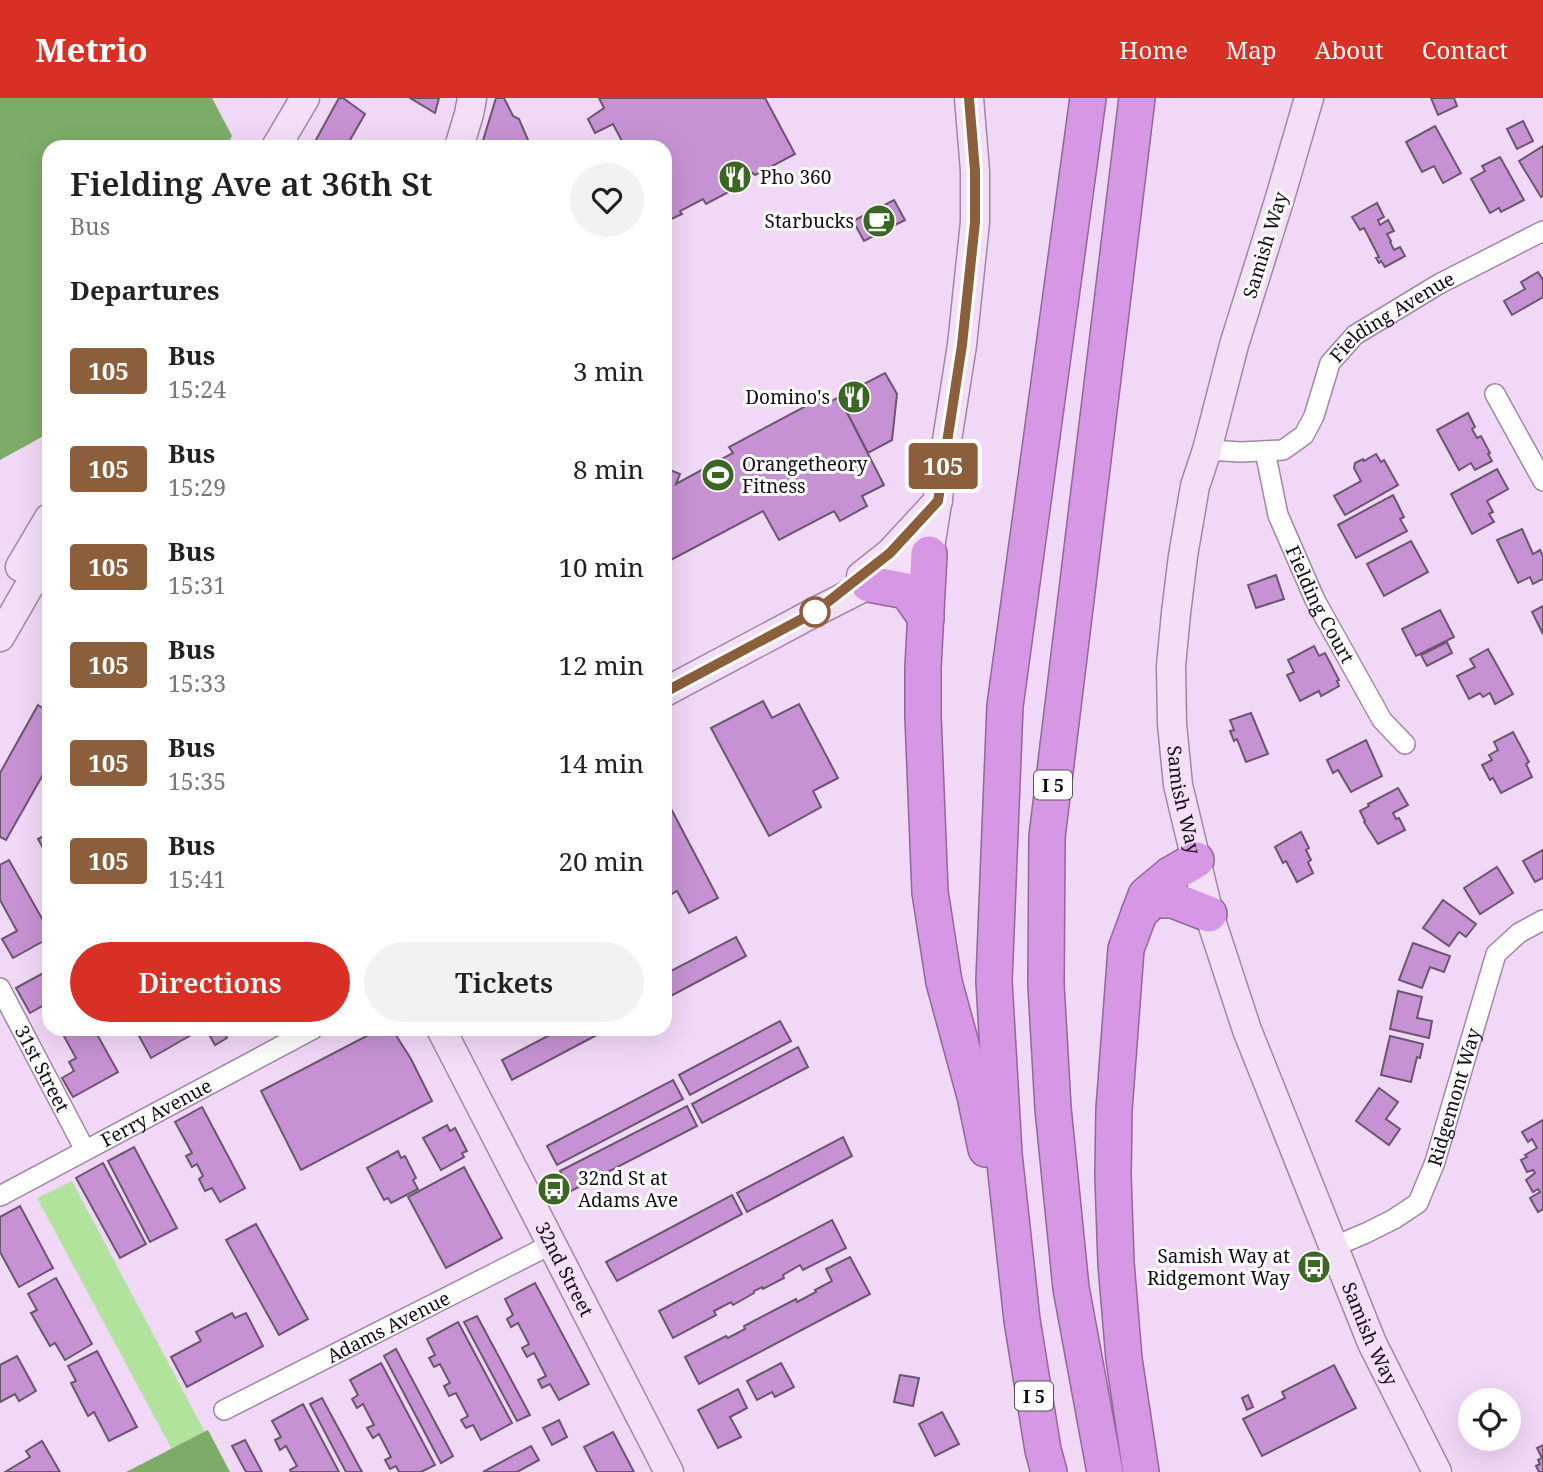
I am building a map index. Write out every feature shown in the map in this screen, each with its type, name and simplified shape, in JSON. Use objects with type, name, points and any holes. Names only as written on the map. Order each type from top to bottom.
[{"type":"highway","name":"I 5","points":[[1049,1472],[1022,1320],[1004,1154],[994,981],[1004,706],[1088,98]]},
{"type":"highway","name":"I 5","points":[[1105,1472],[1071,1287],[1053,1108],[1046,985],[1046,837],[1137,98]]},
{"type":"highway","points":[[929,554],[923,716],[930,892],[944,982],[975,1096],[1022,1320]]},
{"type":"highway","points":[[869,584],[907,591],[926,618]]},
{"type":"highway","points":[[1141,1472],[1124,1359],[1116,1263],[1113,1176],[1114,1110],[1126,949],[1146,895],[1170,875],[1196,860]]},
{"type":"highway","points":[[1139,913],[1153,900],[1173,900],[1209,914]]},
{"type":"main road","points":[[268,140],[293,98]]},
{"type":"main road","points":[[280,140],[305,98]]},
{"type":"main road","points":[[461,140],[472,98]]},
{"type":"main road","points":[[672,688],[929,554],[962,345],[975,222],[975,171],[969,98]]},
{"type":"main road","name":"Samish Way","points":[[1309,98],[1234,345],[1195,486],[1182,556],[1171,666],[1172,724],[1178,785],[1209,914],[1247,1030],[1372,1343],[1437,1472]]},
{"type":"main road","points":[[815,612],[890,553],[938,501]]},
{"type":"main road","points":[[0,602],[42,530]]},
{"type":"main road","points":[[0,637],[42,564]]},
{"type":"main road","name":"32nd Street","points":[[445,1036],[670,1472]]},
{"type":"street","name":"Fielding Avenue","points":[[1207,450],[1283,450],[1304,435],[1314,416],[1330,363],[1355,335],[1438,284],[1543,231]]},
{"type":"street","points":[[1495,394],[1543,481]]},
{"type":"street","name":"Fielding Court","points":[[1265,451],[1278,515],[1315,600],[1382,720],[1405,744]]},
{"type":"street","name":"Ridgemont Way","points":[[1333,1247],[1385,1224],[1418,1203],[1434,1161],[1496,954],[1519,933],[1543,920]]},
{"type":"street","name":"31st Street","points":[[0,988],[85,1150]]},
{"type":"street","name":"Ferry Avenue","points":[[0,1196],[300,1036]]},
{"type":"street","name":"Adams Avenue","points":[[224,1410],[552,1244]]},
{"type":"green space","points":[[0,98],[212,98],[232,136],[230,140],[42,140],[42,437],[0,460]]},
{"type":"green space","points":[[72,1181],[226,1472],[184,1472],[37,1198]]},
{"type":"green space","points":[[208,1430],[230,1472],[126,1472]]},
{"type":"building","points":[[339,98],[365,114],[350,140],[316,140]]},
{"type":"building","points":[[410,98],[439,98],[435,113]]},
{"type":"building","points":[[496,98],[504,98],[513,116],[519,119],[528,140],[483,140]]},
{"type":"building","points":[[599,98],[765,98],[795,154],[733,183],[736,188],[706,204],[703,199],[680,211],[682,214],[672,219],[672,140],[621,140],[613,124],[595,133],[588,119],[604,108]]},
{"type":"building","points":[[1431,98],[1454,98],[1457,106],[1438,115]]},
{"type":"building","points":[[1523,121],[1533,141],[1517,149],[1507,129]]},
{"type":"building","points":[[1435,126],[1461,173],[1443,183],[1434,166],[1422,172],[1406,142]]},
{"type":"building","points":[[1543,146],[1543,196],[1541,197],[1519,161]]},
{"type":"building","points":[[1500,157],[1524,200],[1501,212],[1499,208],[1490,213],[1471,179],[1485,171],[1482,166]]},
{"type":"building","name":"Starbucks","points":[[894,200],[905,220],[864,241],[853,221]]},
{"type":"building","points":[[1377,203],[1384,217],[1378,220],[1380,225],[1388,220],[1394,231],[1387,234],[1390,242],[1394,250],[1400,247],[1405,256],[1385,267],[1376,258],[1379,257],[1364,228],[1360,230],[1352,217]]},
{"type":"building","points":[[1538,272],[1543,280],[1543,297],[1512,315],[1504,301],[1525,289],[1521,282]]},
{"type":"building","points":[[885,373],[897,394],[892,440],[868,453],[839,397]]},
{"type":"building","points":[[839,397],[884,485],[862,496],[867,506],[840,521],[834,511],[779,540],[763,511],[672,559],[672,471],[680,474],[676,484],[733,453],[729,447],[819,399],[823,406]]},
{"type":"building","points":[[1468,413],[1475,427],[1472,429],[1477,438],[1481,436],[1492,461],[1475,470],[1471,463],[1459,470],[1437,430]]},
{"type":"building","points":[[1376,454],[1381,462],[1384,460],[1398,485],[1345,515],[1334,496],[1361,481],[1354,468],[1355,463]]},
{"type":"building","points":[[1497,469],[1508,489],[1487,501],[1493,512],[1489,514],[1494,522],[1472,534],[1451,494]]},
{"type":"building","points":[[1393,495],[1404,517],[1400,519],[1407,531],[1356,558],[1338,525]]},
{"type":"building","points":[[1522,529],[1533,554],[1540,550],[1543,556],[1543,579],[1533,584],[1530,577],[1518,583],[1497,540]]},
{"type":"building","points":[[1411,541],[1428,572],[1384,596],[1367,564]]},
{"type":"building","points":[[1276,575],[1284,599],[1256,608],[1248,585]]},
{"type":"building","points":[[1543,606],[1543,634],[1532,612]]},
{"type":"building","points":[[1440,610],[1454,637],[1416,656],[1402,629]]},
{"type":"building","points":[[1447,642],[1452,653],[1427,666],[1421,655]]},
{"type":"building","points":[[1314,646],[1319,656],[1325,653],[1339,680],[1339,686],[1321,696],[1319,691],[1300,701],[1287,675],[1294,672],[1288,660]]},
{"type":"building","points":[[1488,649],[1513,694],[1495,704],[1490,693],[1483,697],[1480,693],[1469,699],[1457,676],[1475,667],[1470,659]]},
{"type":"building","points":[[763,701],[772,718],[799,704],[838,778],[813,791],[821,807],[769,836],[711,728]]},
{"type":"building","points":[[38,705],[42,708],[42,776],[6,840],[0,837],[0,773]]},
{"type":"building","points":[[1251,713],[1268,754],[1246,762],[1237,739],[1234,741],[1230,731],[1234,730],[1230,720]]},
{"type":"building","points":[[1513,732],[1529,762],[1526,764],[1532,777],[1501,793],[1482,765],[1492,760],[1489,755],[1498,750],[1494,742]]},
{"type":"building","points":[[1366,740],[1382,776],[1351,792],[1338,770],[1333,773],[1327,760]]},
{"type":"building","points":[[1398,788],[1408,805],[1393,813],[1405,830],[1378,844],[1360,811]]},
{"type":"building","points":[[672,811],[718,898],[689,913],[677,891],[672,894]]},
{"type":"building","points":[[1301,832],[1309,848],[1306,850],[1313,873],[1297,882],[1275,847]]},
{"type":"building","points":[[1543,850],[1543,878],[1535,882],[1523,861]]},
{"type":"building","points":[[9,860],[42,919],[42,942],[13,958],[2,939],[17,931],[0,900],[0,865]]},
{"type":"building","points":[[1497,867],[1513,893],[1480,914],[1464,888]]},
{"type":"building","points":[[1443,900],[1476,924],[1466,937],[1459,932],[1449,946],[1423,928]]},
{"type":"building","points":[[736,937],[746,956],[672,995],[672,970]]},
{"type":"building","points":[[1413,943],[1450,956],[1444,972],[1430,967],[1422,988],[1399,980]]},
{"type":"building","points":[[42,974],[42,1006],[30,1013],[16,988]]},
{"type":"building","points":[[1398,991],[1422,997],[1417,1018],[1432,1021],[1429,1038],[1390,1029]]},
{"type":"building","points":[[780,1021],[791,1041],[690,1095],[679,1075]]},
{"type":"building","points":[[64,1036],[98,1036],[118,1072],[73,1097],[62,1078],[74,1071],[69,1062],[76,1058]]},
{"type":"building","points":[[139,1036],[190,1036],[151,1058]]},
{"type":"building","points":[[210,1036],[226,1036],[227,1038],[215,1045]]},
{"type":"building","points":[[367,1036],[396,1036],[432,1101],[301,1170],[261,1091]]},
{"type":"building","points":[[548,1036],[595,1036],[512,1080],[502,1060]]},
{"type":"building","points":[[1390,1036],[1423,1044],[1411,1082],[1381,1075]]},
{"type":"building","points":[[798,1047],[808,1067],[702,1123],[692,1104]]},
{"type":"building","points":[[673,1080],[683,1099],[557,1165],[547,1146]]},
{"type":"building","points":[[1379,1088],[1398,1102],[1386,1119],[1400,1129],[1389,1145],[1356,1121]]},
{"type":"building","points":[[687,1106],[697,1126],[571,1191],[560,1171]]},
{"type":"building","points":[[202,1107],[245,1188],[220,1202],[212,1188],[205,1191],[199,1179],[203,1176],[197,1164],[192,1167],[186,1156],[192,1153],[175,1122]]},
{"type":"building","points":[[1543,1120],[1543,1209],[1538,1212],[1530,1198],[1540,1192],[1538,1189],[1533,1192],[1526,1180],[1535,1173],[1533,1170],[1527,1172],[1521,1160],[1537,1148],[1532,1139],[1528,1142],[1522,1132]]},
{"type":"building","points":[[447,1125],[450,1131],[455,1128],[467,1151],[462,1153],[464,1157],[441,1170],[423,1138]]},
{"type":"building","points":[[843,1137],[852,1156],[747,1212],[737,1193]]},
{"type":"building","points":[[134,1147],[177,1228],[150,1242],[108,1161]]},
{"type":"building","points":[[398,1151],[401,1158],[405,1156],[416,1178],[413,1180],[418,1189],[391,1203],[388,1198],[384,1200],[367,1168]]},
{"type":"building","points":[[103,1163],[146,1244],[120,1258],[76,1178]]},
{"type":"building","points":[[464,1167],[502,1238],[446,1268],[408,1197]]},
{"type":"building","points":[[732,1195],[742,1214],[617,1281],[606,1262]]},
{"type":"building","points":[[20,1206],[53,1268],[19,1287],[0,1252],[0,1217]]},
{"type":"building","points":[[832,1220],[846,1248],[803,1270],[800,1265],[783,1275],[784,1278],[754,1291],[733,1305],[731,1302],[714,1311],[716,1315],[673,1338],[659,1311]]},
{"type":"building","points":[[256,1224],[308,1319],[279,1335],[226,1240]]},
{"type":"building","points":[[850,1257],[870,1294],[699,1384],[685,1357],[726,1336],[728,1338],[745,1329],[744,1326],[796,1299],[797,1302],[816,1292],[815,1290],[832,1281],[826,1269]]},
{"type":"building","points":[[56,1278],[92,1344],[65,1360],[55,1343],[50,1346],[31,1313],[37,1310],[28,1294]]},
{"type":"building","points":[[535,1283],[589,1384],[559,1400],[550,1384],[542,1388],[538,1380],[546,1376],[534,1353],[527,1357],[522,1348],[529,1344],[518,1323],[511,1327],[507,1319],[513,1315],[505,1299]]},
{"type":"building","points":[[232,1313],[235,1318],[246,1313],[263,1346],[187,1387],[171,1357],[201,1341],[196,1332]]},
{"type":"building","points":[[477,1316],[530,1415],[517,1421],[464,1322]]},
{"type":"building","points":[[458,1322],[512,1423],[481,1440],[473,1425],[466,1428],[461,1420],[468,1416],[456,1393],[449,1396],[444,1386],[450,1383],[440,1364],[434,1367],[429,1358],[435,1355],[427,1339]]},
{"type":"building","points":[[396,1349],[453,1456],[441,1463],[384,1356]]},
{"type":"building","points":[[97,1351],[137,1427],[109,1441],[94,1412],[88,1416],[71,1383],[76,1381],[68,1366]]},
{"type":"building","points":[[17,1356],[36,1391],[19,1401],[15,1394],[0,1402],[0,1365]]},
{"type":"building","points":[[381,1363],[435,1465],[421,1472],[399,1472],[396,1466],[390,1469],[385,1460],[391,1457],[379,1434],[373,1438],[367,1428],[374,1425],[363,1404],[357,1408],[352,1399],[358,1395],[350,1380]]},
{"type":"building","points":[[781,1363],[794,1387],[775,1397],[772,1392],[757,1400],[747,1381]]},
{"type":"building","points":[[1334,1365],[1356,1408],[1262,1456],[1243,1419],[1285,1398],[1282,1392]]},
{"type":"building","points":[[900,1375],[919,1378],[913,1406],[894,1402]]},
{"type":"building","points":[[738,1389],[747,1408],[730,1417],[741,1437],[718,1448],[698,1410]]},
{"type":"building","points":[[1248,1395],[1253,1407],[1247,1410],[1242,1398]]},
{"type":"building","points":[[322,1398],[362,1472],[346,1472],[310,1404]]},
{"type":"building","points":[[303,1404],[339,1472],[291,1472],[290,1470],[297,1466],[286,1446],[280,1450],[275,1440],[281,1437],[272,1421]]},
{"type":"building","points":[[942,1412],[959,1444],[935,1456],[919,1424]]},
{"type":"building","points":[[559,1420],[567,1437],[552,1445],[543,1428]]},
{"type":"building","points":[[613,1432],[634,1472],[597,1472],[584,1447]]},
{"type":"building","points":[[245,1440],[262,1472],[246,1472],[232,1446]]},
{"type":"building","points":[[42,1441],[60,1472],[5,1472],[30,1457],[26,1451]]},
{"type":"building","points":[[1543,1445],[1543,1472],[1539,1472],[1536,1466],[1542,1458],[1537,1448]]},
{"type":"building","points":[[531,1446],[539,1460],[517,1472],[483,1472]]},
{"type":"bus line","name":"105","points":[[672,688],[815,612],[890,553],[938,501],[962,345],[975,222],[975,171],[969,98]]},
{"type":"place","name":"Pho 360","points":[[735,177]]},
{"type":"place","name":"Starbucks","points":[[879,221]]},
{"type":"place","name":"Domino's","points":[[854,397]]},
{"type":"place","name":"Orangetheory Fitness","points":[[718,475]]},
{"type":"place","name":"32nd St at Adams Ave","points":[[554,1189]]},
{"type":"place","name":"Samish Way at Ridgemont Way","points":[[1314,1267]]}]
